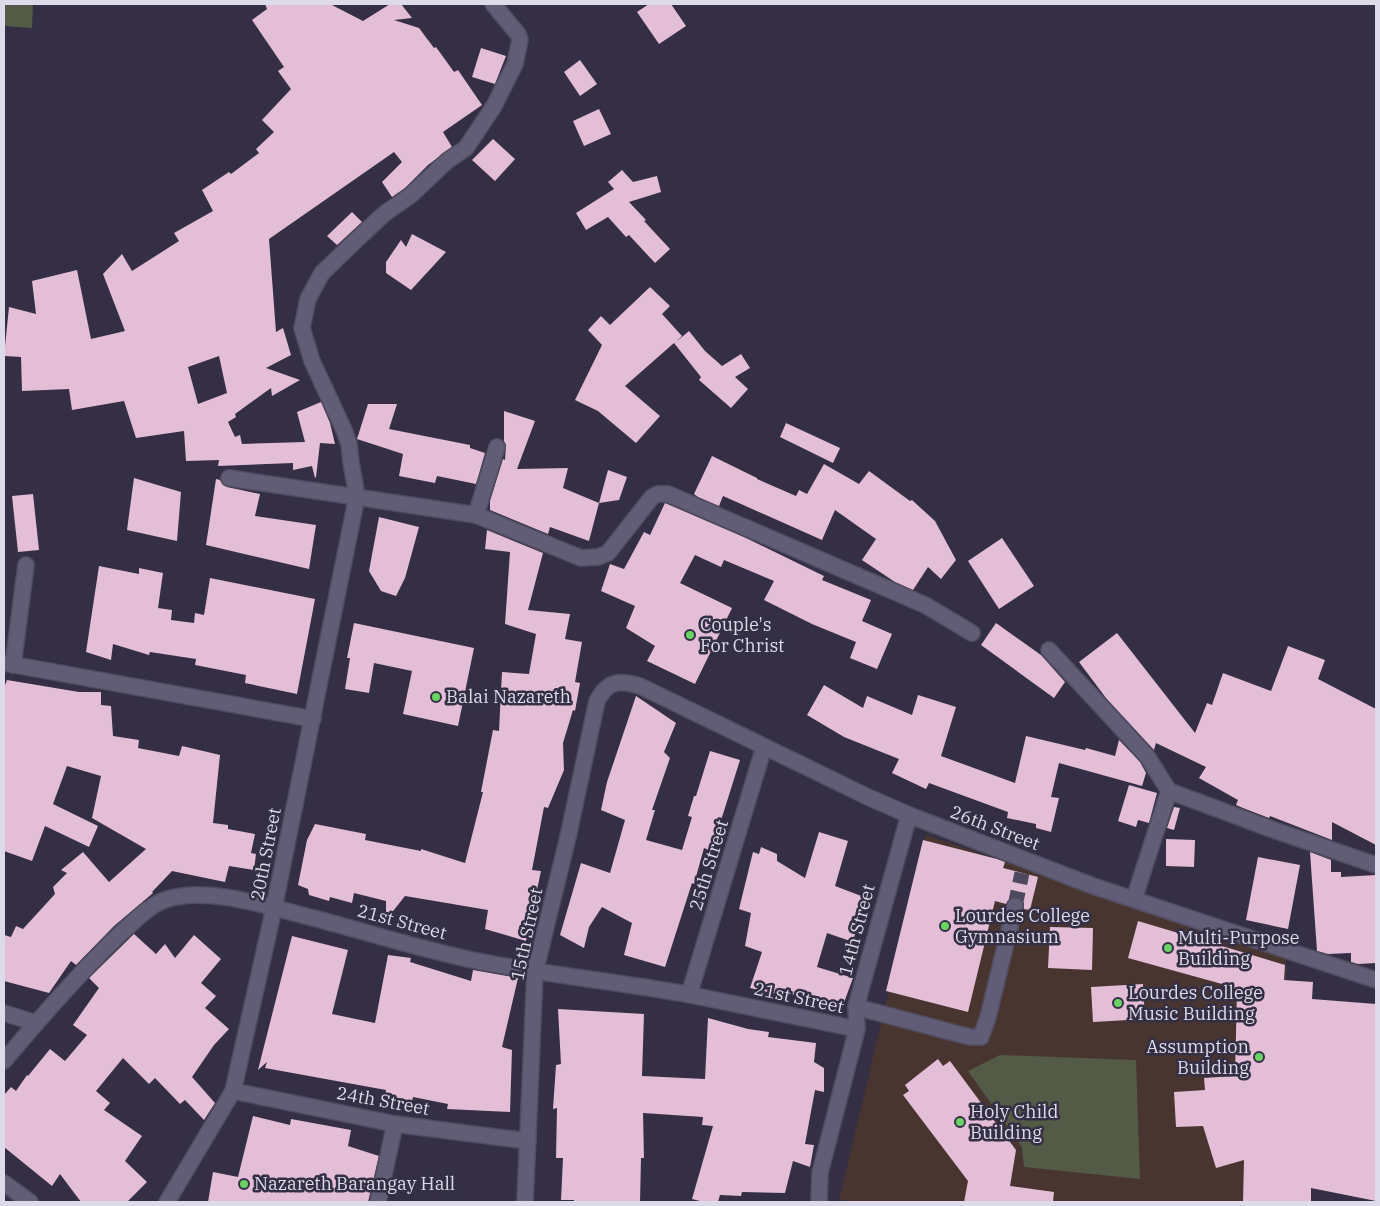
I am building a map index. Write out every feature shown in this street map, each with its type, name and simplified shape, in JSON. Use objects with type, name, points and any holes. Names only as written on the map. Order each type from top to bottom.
[{"type":"street","points":[[357,496],[349,444],[312,361],[302,328],[308,299],[322,273],[350,246],[384,214],[411,195],[447,161],[466,148],[494,106],[515,64],[520,40],[518,34],[494,4]]},
{"type":"street","points":[[476,515],[497,447]]},
{"type":"street","points":[[229,478],[476,515],[581,558],[590,558],[608,553],[652,496],[668,494],[925,605],[972,632]]},
{"type":"street","name":"20th Street","points":[[167,1202],[233,1091],[274,908],[357,496]]},
{"type":"street","points":[[26,565],[8,664],[312,719]]},
{"type":"street","points":[[1049,650],[1147,756],[1169,791],[1376,865]]},
{"type":"street","name":"26th Street","points":[[612,684],[627,682],[640,686],[870,798],[1024,867],[1134,899],[1376,980]]},
{"type":"street","name":"15th Street","points":[[526,1202],[535,972],[568,837],[597,700],[601,693],[612,684]]},
{"type":"street","name":"25th Street","points":[[689,995],[764,747]]},
{"type":"street","points":[[1134,899],[1169,791]]},
{"type":"street","name":"14th Street","points":[[820,1202],[820,1173],[857,1029],[856,1007],[909,814]]},
{"type":"street","name":"21st Street","points":[[4,1062],[36,1023],[106,948],[146,910],[160,902],[178,896],[196,895],[222,897],[274,908],[473,960],[535,972],[689,995],[857,1029]]},
{"type":"street","points":[[856,1007],[970,1037],[981,1037],[988,1017],[1015,906]]},
{"type":"street","points":[[4,1013],[36,1023]]},
{"type":"street","name":"24th Street","points":[[233,1091],[396,1124],[528,1141]]},
{"type":"street","points":[[378,1202],[396,1124]]},
{"type":"street","points":[[4,1183],[30,1202]]},
{"type":"shaded area","points":[[926,835],[1286,958],[1287,1202],[858,1202],[839,1200]]},
{"type":"green space","points":[[4,4],[33,4],[32,28],[4,26]]},
{"type":"green space","points":[[1000,1055],[1136,1060],[1140,1179],[1024,1167],[1022,1147],[968,1071]]},
{"type":"building","points":[[265,4],[330,4],[363,21],[390,4],[401,4],[412,18],[394,20],[419,28],[454,72],[458,70],[482,105],[443,132],[452,147],[428,165],[405,188],[392,197],[382,182],[402,162],[394,152],[269,239],[276,332],[283,328],[291,355],[266,368],[300,380],[272,396],[271,388],[235,414],[236,417],[228,422],[235,437],[240,435],[242,444],[305,442],[297,412],[321,402],[330,423],[335,444],[320,443],[315,478],[312,466],[293,470],[293,463],[218,466],[219,460],[186,461],[184,431],[136,438],[124,401],[72,410],[69,389],[22,391],[21,357],[4,356],[9,307],[36,314],[32,281],[77,270],[91,339],[125,331],[103,274],[122,254],[132,271],[179,241],[174,233],[213,211],[202,190],[229,172],[231,174],[259,153],[256,149],[274,132],[262,120],[291,89],[278,71],[284,67],[252,20],[267,9]],"holes":[[[219,356],[227,393],[198,404],[188,367]]]},
{"type":"building","points":[[649,4],[671,4],[686,26],[659,44],[637,12]]},
{"type":"building","points":[[481,48],[506,56],[495,84],[472,77]]},
{"type":"building","points":[[580,60],[597,84],[580,96],[564,72]]},
{"type":"building","points":[[599,109],[611,134],[584,146],[573,121]]},
{"type":"building","points":[[493,139],[515,159],[495,181],[472,160]]},
{"type":"building","points":[[622,170],[633,182],[657,176],[661,192],[629,202],[670,249],[655,263],[629,235],[626,237],[608,217],[586,230],[576,213],[614,189],[608,182]]},
{"type":"building","points":[[352,212],[362,222],[337,245],[327,236]]},
{"type":"building","points":[[412,234],[446,252],[411,290],[386,273],[386,262],[401,240],[406,247]]},
{"type":"building","points":[[650,287],[670,306],[662,314],[682,336],[676,342],[689,331],[705,351],[722,366],[741,354],[750,368],[735,377],[748,389],[731,408],[699,380],[701,377],[674,343],[625,386],[660,416],[636,443],[598,411],[575,400],[602,345],[588,330],[601,316],[610,325]]},
{"type":"building","points":[[368,404],[397,404],[389,429],[470,445],[470,448],[485,453],[476,484],[437,476],[435,483],[399,476],[403,454],[357,439]]},
{"type":"building","points":[[504,411],[535,421],[517,469],[568,468],[563,488],[599,503],[589,541],[550,527],[548,534],[490,510],[490,501],[503,459],[505,460]]},
{"type":"building","points":[[786,423],[840,448],[833,463],[780,437]]},
{"type":"building","points":[[712,456],[796,496],[799,490],[807,494],[824,464],[859,484],[869,471],[910,501],[912,500],[935,521],[956,560],[941,579],[928,567],[913,590],[895,582],[862,560],[876,539],[835,510],[822,540],[723,496],[719,506],[698,497],[694,494]]},
{"type":"building","points":[[608,470],[627,477],[619,500],[599,503]]},
{"type":"building","points":[[134,478],[181,492],[177,541],[127,530]]},
{"type":"building","points":[[216,479],[220,480],[227,487],[260,494],[255,516],[316,525],[309,569],[206,545]]},
{"type":"building","points":[[33,494],[39,550],[18,552],[12,496]]},
{"type":"building","points":[[665,503],[746,538],[824,576],[822,580],[871,600],[862,621],[892,634],[877,669],[850,658],[856,642],[812,624],[764,600],[774,581],[724,560],[721,567],[695,555],[680,583],[732,608],[695,684],[647,661],[655,646],[626,628],[635,606],[601,591],[610,564],[624,569],[644,532],[650,535]]},
{"type":"building","points":[[379,517],[419,527],[405,578],[396,596],[381,591],[369,571]]},
{"type":"building","points":[[487,530],[543,553],[528,610],[570,614],[565,639],[582,642],[575,682],[580,683],[575,711],[573,710],[563,743],[564,770],[548,808],[544,807],[532,870],[541,871],[526,941],[485,929],[488,910],[405,896],[386,920],[386,901],[354,893],[352,903],[330,897],[329,901],[309,895],[308,889],[298,885],[307,840],[315,824],[366,834],[365,840],[421,851],[421,849],[465,863],[483,792],[481,792],[493,730],[499,731],[502,672],[529,674],[536,634],[505,624],[510,552],[485,549]]},
{"type":"building","points":[[1002,538],[1034,586],[999,609],[968,561]]},
{"type":"building","points":[[99,566],[139,574],[139,568],[163,573],[158,608],[172,610],[171,620],[194,623],[195,613],[204,615],[210,578],[315,599],[297,694],[245,683],[246,675],[195,665],[196,659],[150,652],[149,655],[113,644],[111,660],[86,652]]},
{"type":"building","points":[[354,623],[474,648],[458,726],[403,714],[412,671],[374,663],[369,693],[345,689],[350,658],[347,658]]},
{"type":"building","points":[[996,623],[1041,655],[1065,682],[1054,698],[981,645]]},
{"type":"building","points":[[1117,633],[1195,733],[1207,703],[1212,705],[1223,673],[1271,691],[1288,646],[1325,660],[1318,679],[1376,709],[1376,845],[1332,822],[1332,840],[1270,816],[1269,818],[1243,808],[1236,805],[1238,800],[1199,778],[1206,767],[1156,743],[1154,750],[1106,698],[1079,662]]},
{"type":"building","points":[[7,680],[79,692],[101,692],[101,705],[111,706],[113,736],[139,740],[138,748],[179,756],[182,746],[220,755],[213,823],[228,825],[228,829],[255,834],[251,853],[256,854],[254,870],[229,866],[225,882],[172,871],[153,893],[114,926],[76,965],[71,961],[49,993],[4,981],[4,935],[11,937],[16,926],[23,929],[55,894],[53,887],[67,873],[61,870],[83,852],[109,882],[146,849],[92,818],[101,776],[67,766],[53,804],[98,826],[89,847],[45,826],[32,861],[4,851],[4,688]]},
{"type":"building","points":[[824,685],[863,708],[867,696],[912,715],[918,695],[956,707],[941,756],[1015,783],[1026,736],[1115,756],[1119,740],[1140,762],[1146,773],[1142,786],[1059,763],[1051,797],[1059,798],[1051,832],[1036,828],[1036,824],[1007,818],[1008,812],[929,783],[926,789],[892,773],[899,759],[844,737],[807,715]]},
{"type":"building","points":[[636,696],[676,723],[664,752],[670,758],[652,810],[655,810],[646,840],[682,850],[692,817],[688,816],[710,751],[740,760],[718,830],[721,831],[714,852],[704,848],[694,884],[692,883],[665,967],[624,955],[632,923],[602,907],[589,927],[584,948],[560,935],[581,863],[610,873],[625,820],[601,810],[607,782]]},
{"type":"building","points":[[1129,785],[1157,793],[1149,823],[1138,820],[1136,827],[1118,821]]},
{"type":"building","points":[[1174,807],[1180,808],[1174,830],[1167,828]]},
{"type":"building","points":[[819,832],[848,841],[835,886],[864,897],[853,942],[827,933],[817,967],[853,978],[842,1008],[809,994],[807,999],[782,991],[781,995],[750,988],[762,952],[745,946],[751,913],[739,909],[753,852],[759,854],[761,847],[777,854],[777,861],[805,878]]},
{"type":"building","points":[[1166,839],[1195,840],[1194,867],[1166,866]]},
{"type":"building","name":"Lourdes College Gymnasium","points":[[923,840],[997,859],[1005,862],[1003,868],[1038,877],[1030,910],[1024,909],[1024,903],[1018,897],[1012,897],[1006,904],[995,901],[968,1012],[886,991]]},
{"type":"building","points":[[1310,852],[1331,860],[1331,872],[1341,872],[1341,877],[1376,875],[1376,963],[1358,964],[1351,962],[1351,953],[1328,954],[1317,951]]},
{"type":"building","points":[[1258,857],[1300,865],[1288,929],[1246,920]]},
{"type":"building","points":[[1138,921],[1285,965],[1284,980],[1313,982],[1312,999],[1376,1004],[1376,1201],[1311,1188],[1311,1202],[1243,1202],[1244,1160],[1216,1168],[1203,1126],[1176,1127],[1174,1092],[1205,1090],[1204,1078],[1235,1076],[1237,990],[1222,984],[1128,958]]},
{"type":"building","points":[[1050,927],[1093,928],[1092,970],[1048,968]]},
{"type":"building","points":[[134,934],[156,954],[165,944],[175,958],[194,935],[221,959],[201,983],[216,996],[205,1008],[229,1029],[214,1045],[192,1077],[215,1103],[204,1120],[185,1100],[180,1104],[155,1078],[149,1084],[123,1058],[96,1091],[110,1103],[104,1110],[142,1136],[125,1161],[147,1182],[127,1202],[81,1202],[60,1174],[52,1186],[4,1147],[4,1095],[11,1087],[16,1091],[27,1075],[50,1049],[65,1061],[87,1035],[73,1025],[99,988],[89,978]]},
{"type":"building","points":[[292,936],[348,950],[332,1014],[375,1023],[388,955],[411,958],[410,962],[471,981],[473,970],[518,978],[502,1047],[512,1050],[510,1112],[447,1109],[448,1104],[413,1097],[412,1101],[385,1095],[386,1090],[265,1068],[267,1062],[258,1070]]},
{"type":"building","name":"Lourdes College Music Building","points":[[1143,984],[1145,1019],[1093,1022],[1091,987]]},
{"type":"building","points":[[558,1009],[644,1014],[642,1076],[705,1079],[708,1018],[748,1029],[769,1032],[768,1037],[816,1043],[814,1062],[824,1068],[824,1092],[815,1090],[805,1144],[814,1145],[810,1167],[793,1161],[785,1193],[742,1192],[741,1196],[720,1195],[718,1202],[704,1202],[692,1199],[713,1126],[702,1125],[703,1117],[643,1113],[644,1158],[641,1158],[640,1202],[574,1202],[574,1200],[561,1200],[563,1158],[556,1158],[557,1108],[553,1109],[556,1065],[561,1064]]},
{"type":"building","name":"Holy Child Building","points":[[938,1059],[943,1066],[950,1061],[1016,1150],[1010,1186],[1054,1192],[1053,1202],[964,1202],[968,1181],[903,1095],[909,1091],[905,1085]]},
{"type":"building","points":[[253,1116],[290,1125],[291,1119],[351,1130],[348,1146],[379,1156],[368,1202],[208,1202],[213,1172],[238,1177]]},
{"type":"tunnel","points":[[1015,906],[1022,873]]},
{"type":"place","name":"Couple's For Christ","points":[[690,635]]},
{"type":"place","name":"Balai Nazareth","points":[[436,697]]},
{"type":"place","name":"Lourdes College Gymnasium","points":[[945,926]]},
{"type":"place","name":"Multi-Purpose Building","points":[[1168,948]]},
{"type":"place","name":"Lourdes College Music Building","points":[[1118,1003]]},
{"type":"place","name":"Assumption Building","points":[[1259,1057]]},
{"type":"place","name":"Holy Child Building","points":[[960,1122]]},
{"type":"place","name":"Nazareth Barangay Hall","points":[[244,1184]]}]
